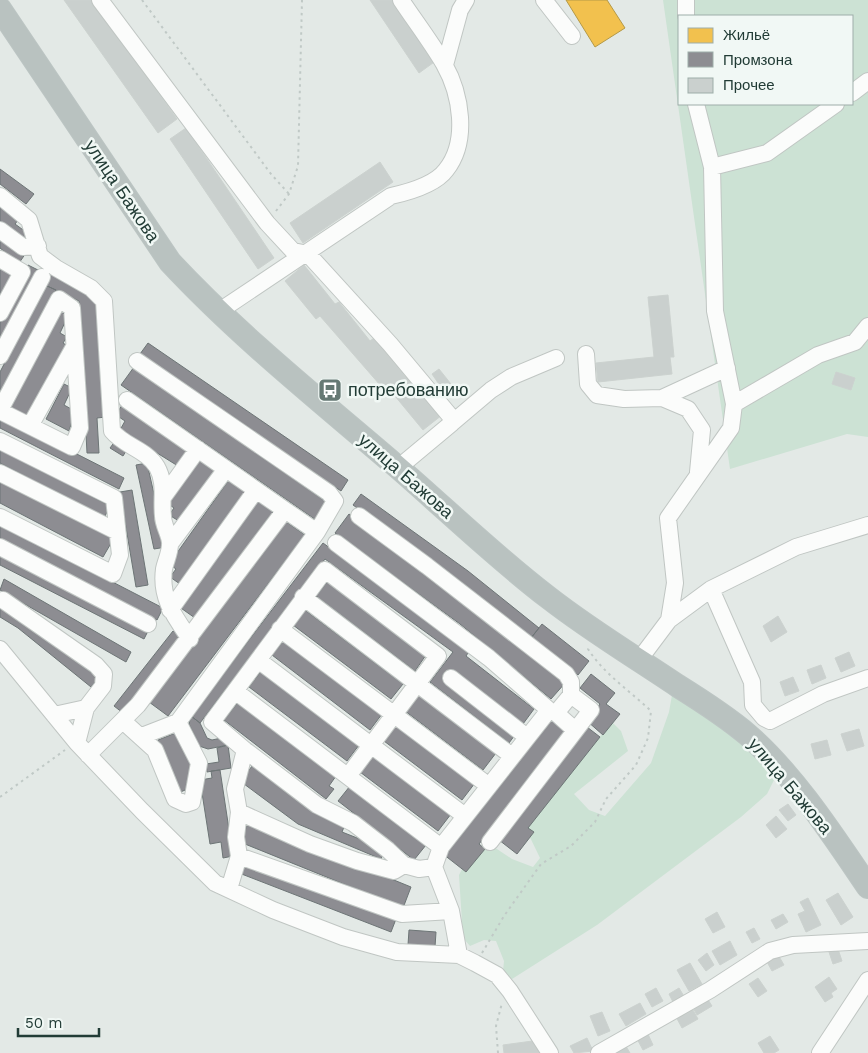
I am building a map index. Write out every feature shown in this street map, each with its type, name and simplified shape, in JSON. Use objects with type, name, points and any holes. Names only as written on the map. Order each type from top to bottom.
[{"type":"highway","name":"улица Бажова","points":[[3,20],[170,262],[218,312],[487,548],[595,633],[639,660],[748,735],[796,787],[868,888]]},
{"type":"street","points":[[100,0],[267,223],[293,251],[308,254],[390,344],[451,417],[452,423]]},
{"type":"street","points":[[218,312],[308,254],[391,196],[416,190],[446,171],[457,148],[461,112],[445,66],[401,0]]},
{"type":"street","points":[[445,66],[460,10],[466,0]]},
{"type":"street","points":[[544,0],[572,36]]},
{"type":"street","points":[[686,0],[686,15]]},
{"type":"street","points":[[853,92],[868,81]]},
{"type":"street","points":[[669,620],[675,583],[668,518],[730,428],[734,404],[715,310],[712,167],[696,105]]},
{"type":"street","points":[[712,167],[767,153],[835,105]]},
{"type":"street","points":[[0,196],[29,220],[40,256],[56,268],[91,288],[104,301],[112,431],[119,439],[142,453],[156,466],[164,496],[162,516],[170,544],[163,585],[170,610],[190,639]]},
{"type":"street","points":[[0,230],[23,247],[38,246]]},
{"type":"street","points":[[0,259],[22,272],[0,313]]},
{"type":"street","points":[[0,356],[42,277]]},
{"type":"street","points":[[58,299],[72,308],[74,347],[80,428],[72,447],[0,410],[58,299]]},
{"type":"street","points":[[734,404],[818,355],[855,342],[868,326]]},
{"type":"street","points":[[30,426],[74,347]]},
{"type":"street","points":[[586,354],[588,384],[597,395],[624,398],[662,398],[688,409],[702,430],[698,472]]},
{"type":"street","points":[[398,468],[491,390],[511,377],[556,358]]},
{"type":"street","points":[[137,361],[329,493],[335,501],[317,532],[178,722],[142,736]]},
{"type":"street","points":[[662,398],[727,368]]},
{"type":"street","points":[[127,400],[317,532]]},
{"type":"street","points":[[0,441],[114,498],[120,555],[113,574],[0,517]]},
{"type":"street","points":[[164,496],[198,449]]},
{"type":"street","points":[[170,544],[226,469]]},
{"type":"street","points":[[0,472],[116,531]]},
{"type":"street","points":[[170,610],[256,490]]},
{"type":"street","points":[[88,755],[124,722],[190,639],[285,510]]},
{"type":"street","points":[[359,516],[427,566],[566,674],[570,682],[571,695],[591,710],[490,842]]},
{"type":"street","points":[[639,660],[669,620],[711,589],[796,547],[868,525]]},
{"type":"street","points":[[336,543],[489,658],[576,730]]},
{"type":"street","points":[[0,547],[148,624]]},
{"type":"street","points":[[348,776],[438,656],[325,570],[212,722],[245,750],[317,805],[353,823],[404,865],[419,869],[434,867]]},
{"type":"street","points":[[711,589],[752,682],[754,705],[764,718],[770,722],[823,694],[868,678]]},
{"type":"street","points":[[304,597],[512,756]]},
{"type":"street","points":[[3,600],[96,665],[104,674],[103,686],[86,708],[77,743]]},
{"type":"street","points":[[280,629],[489,786]]},
{"type":"street","points":[[0,649],[88,755],[215,883],[273,910],[343,937],[396,952],[459,956],[475,963],[498,975],[550,1053]]},
{"type":"street","points":[[258,660],[465,816]]},
{"type":"street","points":[[452,678],[527,737]]},
{"type":"street","points":[[235,691],[441,847]]},
{"type":"street","points":[[459,956],[452,911],[434,867],[441,847],[527,737],[571,695]]},
{"type":"street","points":[[54,715],[86,708]]},
{"type":"street","points":[[124,722],[142,736],[155,750],[175,799],[186,804],[192,802],[199,762],[178,722]]},
{"type":"street","points":[[228,889],[239,856],[236,837],[239,812],[235,789],[245,750]]},
{"type":"street","points":[[239,812],[357,861],[394,871],[404,865]]},
{"type":"street","points":[[239,856],[402,914],[452,911]]},
{"type":"street","points":[[599,1053],[710,990],[770,952],[794,945],[868,940]]},
{"type":"street","points":[[820,1053],[868,980]]},
{"type":"path","points":[[142,0],[271,174],[289,194]]},
{"type":"path","points":[[267,223],[289,194],[298,166],[302,0]]},
{"type":"path","points":[[475,963],[541,864],[571,846],[595,822],[606,799],[636,765],[648,738],[651,712],[597,664],[588,649],[595,633]]},
{"type":"path","points":[[0,797],[77,743]]},
{"type":"path","points":[[498,1053],[496,1026],[502,1003],[510,991]]},
{"type":"green space","points":[[663,0],[868,0],[868,437],[847,434],[730,469],[678,105]]},
{"type":"green space","points":[[672,695],[719,723],[745,746],[775,778],[767,794],[741,817],[597,925],[512,979],[505,975],[503,971],[504,961],[496,941],[484,940],[470,946],[463,938],[459,875],[465,863],[491,845],[512,859],[533,867],[540,858],[525,827],[612,722],[621,731],[628,751],[574,794],[589,810],[605,816],[651,763],[669,712]]},
{"type":"building: Жильё","points":[[566,0],[607,0],[625,28],[595,47]]},
{"type":"building: Промзона","points":[[0,169],[34,194],[26,204],[0,184]]},
{"type":"building: Промзона","points":[[0,198],[22,215],[15,224],[30,235],[24,243],[0,225]]},
{"type":"building: Промзона","points":[[0,234],[26,253],[19,263],[0,248]]},
{"type":"building: Промзона","points":[[0,265],[14,273],[0,298]]},
{"type":"building: Промзона","points":[[28,265],[40,271],[0,346],[0,318]]},
{"type":"building: Промзона","points":[[51,273],[100,300],[106,417],[97,418],[99,453],[87,453],[79,301],[45,285]]},
{"type":"building: Промзона","points":[[45,285],[56,290],[0,398],[0,372]]},
{"type":"building: Промзона","points":[[60,311],[68,316],[60,333],[67,337],[63,343],[66,345],[28,418],[9,408]]},
{"type":"building: Промзона","points":[[148,343],[348,480],[341,491],[140,354]]},
{"type":"building: Промзона","points":[[134,367],[328,503],[316,520],[121,385]]},
{"type":"building: Промзона","points":[[64,384],[72,388],[64,405],[75,411],[69,431],[46,419]]},
{"type":"building: Промзона","points":[[122,405],[190,447],[178,466],[120,430],[125,421],[116,415]]},
{"type":"building: Промзона","points":[[0,415],[124,478],[119,489],[0,428]]},
{"type":"building: Промзона","points":[[116,440],[128,448],[123,456],[110,448]]},
{"type":"building: Промзона","points":[[0,448],[110,506],[104,518],[0,463]]},
{"type":"building: Промзона","points":[[201,455],[217,467],[179,521],[169,515],[174,508],[167,503]]},
{"type":"building: Промзона","points":[[147,463],[166,547],[154,549],[136,465]]},
{"type":"building: Промзона","points":[[231,477],[248,489],[180,584],[170,577],[176,569],[169,564]]},
{"type":"building: Промзона","points":[[0,479],[114,538],[103,557],[0,503]]},
{"type":"building: Промзона","points":[[132,490],[148,585],[136,587],[120,492]]},
{"type":"building: Промзона","points":[[361,494],[468,571],[539,628],[531,638],[460,581],[353,505]]},
{"type":"building: Промзона","points":[[260,496],[276,508],[195,618],[178,606]]},
{"type":"building: Промзона","points":[[349,514],[474,607],[566,682],[551,699],[460,624],[335,533]]},
{"type":"building: Промзона","points":[[285,521],[305,535],[168,716],[149,702]]},
{"type":"building: Промзона","points":[[0,524],[163,608],[157,620],[0,539]]},
{"type":"building: Промзона","points":[[323,543],[470,650],[466,656],[534,709],[509,743],[430,682],[453,652],[325,559],[200,723],[191,716]]},
{"type":"building: Промзона","points":[[0,552],[149,629],[144,639],[0,565]]},
{"type":"building: Промзона","points":[[4,579],[131,652],[126,662],[0,590]]},
{"type":"building: Промзона","points":[[328,581],[426,655],[415,671],[316,596]]},
{"type":"building: Промзона","points":[[0,603],[25,619],[98,678],[91,687],[18,628],[0,617]]},
{"type":"building: Промзона","points":[[305,610],[403,684],[391,699],[293,625]]},
{"type":"building: Промзона","points":[[542,624],[589,661],[578,675],[531,638]]},
{"type":"building: Промзона","points":[[173,631],[182,638],[123,713],[114,706]]},
{"type":"building: Промзона","points":[[284,640],[382,714],[370,730],[272,655]]},
{"type":"building: Промзона","points":[[261,671],[359,745],[347,761],[249,687]]},
{"type":"building: Промзона","points":[[591,674],[615,693],[606,704],[620,714],[603,735],[587,721],[600,704],[580,688]]},
{"type":"building: Промзона","points":[[418,694],[496,753],[483,770],[405,711]]},
{"type":"building: Промзона","points":[[239,701],[336,776],[329,786],[334,789],[326,799],[224,720]]},
{"type":"building: Промзона","points":[[191,716],[200,723],[207,738],[212,740],[226,737],[228,745],[208,749],[199,746],[189,724]]},
{"type":"building: Промзона","points":[[550,719],[567,733],[479,844],[485,849],[466,872],[443,854]]},
{"type":"building: Промзона","points":[[397,724],[475,783],[462,800],[384,741]]},
{"type":"building: Промзона","points":[[587,727],[600,737],[528,828],[534,832],[517,854],[499,840]]},
{"type":"building: Промзона","points":[[178,732],[196,778],[187,782],[190,788],[178,793],[158,740]]},
{"type":"building: Промзона","points":[[228,745],[231,768],[207,772],[206,764],[219,762],[217,748]]},
{"type":"building: Промзона","points":[[373,755],[451,814],[438,831],[360,772]]},
{"type":"building: Промзона","points":[[253,765],[346,822],[342,832],[385,849],[381,859],[298,824],[240,781]]},
{"type":"building: Промзона","points":[[220,770],[233,856],[223,858],[221,842],[210,844],[200,780],[212,778],[211,771]]},
{"type":"building: Промзона","points":[[350,786],[426,845],[414,860],[338,801]]},
{"type":"building: Промзона","points":[[249,821],[411,887],[403,908],[240,842]]},
{"type":"building: Промзона","points":[[244,860],[396,919],[391,932],[239,873]]},
{"type":"building: Промзона","points":[[409,930],[436,932],[435,947],[408,945]]},
{"type":"building: Прочее","points":[[64,0],[93,0],[177,119],[158,133]]},
{"type":"building: Прочее","points":[[370,0],[397,0],[437,60],[419,73]]},
{"type":"building: Прочее","points":[[186,128],[274,258],[258,269],[170,139]]},
{"type":"building: Прочее","points":[[380,162],[393,182],[303,243],[290,223]]},
{"type":"building: Прочее","points":[[304,265],[335,304],[339,302],[370,341],[374,338],[406,377],[409,374],[442,415],[423,430],[390,390],[387,393],[320,316],[316,319],[285,281]]},
{"type":"building: Прочее","points":[[668,295],[674,357],[670,357],[672,374],[598,382],[596,363],[654,357],[648,297]]},
{"type":"building: Прочее","points":[[439,369],[451,384],[443,390],[432,374]]},
{"type":"building: Прочее","points":[[836,372],[855,378],[851,390],[832,384]]},
{"type":"building: Прочее","points":[[778,616],[787,632],[771,642],[763,626]]},
{"type":"building: Прочее","points":[[849,652],[855,666],[841,672],[835,658]]},
{"type":"building: Прочее","points":[[821,665],[826,678],[812,684],[807,670]]},
{"type":"building: Прочее","points":[[793,677],[799,691],[785,696],[780,682]]},
{"type":"building: Прочее","points":[[859,729],[864,746],[847,751],[841,734]]},
{"type":"building: Прочее","points":[[827,740],[831,755],[815,759],[811,744]]},
{"type":"building: Прочее","points":[[788,804],[796,815],[788,821],[779,810]]},
{"type":"building: Прочее","points":[[776,816],[787,829],[776,838],[766,825]]},
{"type":"building: Прочее","points":[[838,893],[853,917],[841,925],[826,900]]},
{"type":"building: Прочее","points":[[808,898],[821,925],[806,932],[798,914],[805,911],[800,902]]},
{"type":"building: Прочее","points":[[717,912],[725,927],[713,933],[705,919]]},
{"type":"building: Прочее","points":[[783,914],[788,922],[776,929],[771,920]]},
{"type":"building: Прочее","points":[[754,928],[760,939],[752,943],[746,932]]},
{"type":"building: Прочее","points":[[730,941],[737,955],[720,965],[712,951]]},
{"type":"building: Прочее","points":[[837,946],[842,961],[833,964],[828,949]]},
{"type":"building: Прочее","points":[[707,953],[714,965],[706,971],[698,960]]},
{"type":"building: Прочее","points":[[777,953],[784,965],[772,971],[766,960]]},
{"type":"building: Прочее","points":[[690,963],[702,984],[689,991],[677,970]]},
{"type":"building: Прочее","points":[[829,977],[837,989],[831,993],[833,997],[825,1002],[815,987]]},
{"type":"building: Прочее","points":[[758,978],[767,991],[758,997],[749,984]]},
{"type":"building: Прочее","points":[[656,988],[663,1001],[652,1007],[645,994]]},
{"type":"building: Прочее","points":[[679,988],[685,998],[674,1004],[669,994]]},
{"type":"building: Прочее","points":[[705,995],[712,1006],[697,1015],[691,1004]]},
{"type":"building: Прочее","points":[[640,1003],[646,1014],[626,1026],[619,1014]]},
{"type":"building: Прочее","points":[[693,1010],[698,1019],[682,1028],[675,1015],[682,1011],[684,1015]]},
{"type":"building: Прочее","points":[[602,1012],[610,1031],[598,1036],[590,1016]]},
{"type":"building: Прочее","points":[[647,1032],[653,1045],[643,1050],[636,1037]]},
{"type":"building: Прочее","points":[[770,1036],[779,1050],[774,1053],[764,1053],[758,1043]]},
{"type":"building: Прочее","points":[[587,1038],[593,1051],[574,1053],[570,1046]]},
{"type":"building: Прочее","points":[[540,1040],[541,1053],[504,1053],[503,1045]]},
{"type":"building: Прочее","points":[[624,1043],[630,1053],[611,1053]]},
{"type":"place","name":"потребованию","points":[[330,390]]}]
